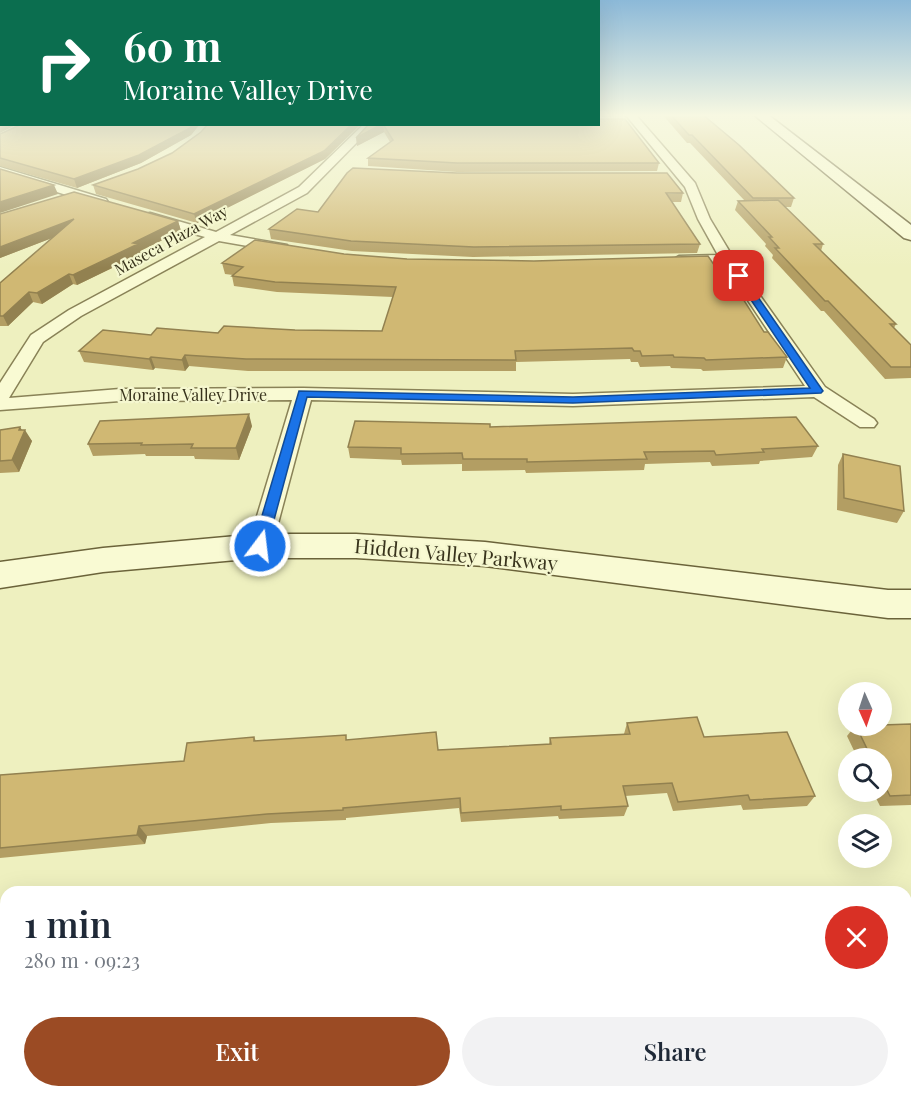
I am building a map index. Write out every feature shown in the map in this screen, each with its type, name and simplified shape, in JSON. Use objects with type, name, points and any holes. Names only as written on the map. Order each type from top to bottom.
[{"type":"street","name":"Maseca Plaza Way","points":[[0,396],[37,339],[75,313],[303,190],[328,165]]},
{"type":"street","points":[[668,165],[677,176],[691,186],[704,219],[728,259],[818,391],[867,423]]},
{"type":"street","points":[[824,165],[911,234]]},
{"type":"street","points":[[324,169],[346,171]]},
{"type":"street","points":[[0,170],[111,204]]},
{"type":"street","points":[[51,202],[99,185]]},
{"type":"street","points":[[133,212],[216,236],[294,251]]},
{"type":"street","points":[[666,260],[728,259]]},
{"type":"street","name":"Moraine Valley Drive","points":[[0,404],[120,394],[303,394],[573,400],[818,391]]},
{"type":"street","points":[[260,546],[303,394]]},
{"type":"street","name":"Hidden Valley Parkway","points":[[0,575],[103,560],[260,546],[356,546],[485,554],[888,604],[911,604]]},
{"type":"building","points":[[25,165],[111,165],[74,179]]},
{"type":"building","points":[[146,165],[295,165],[194,214],[93,185]]},
{"type":"building","points":[[721,165],[760,165],[794,198],[753,198]]},
{"type":"building","points":[[353,168],[457,173],[667,173],[683,193],[666,193],[700,244],[474,247],[351,241],[269,229],[297,209],[318,212]]},
{"type":"building","points":[[0,169],[54,185],[0,202]]},
{"type":"building","points":[[74,192],[178,221],[133,243],[138,244],[73,275],[69,274],[37,293],[29,292],[3,316],[0,316],[0,283],[74,219],[0,247],[0,214]]},
{"type":"building","points":[[778,200],[823,244],[814,244],[896,324],[890,324],[911,345],[911,367],[891,367],[775,248],[779,248],[769,237],[772,237],[738,201]]},
{"type":"building","points":[[255,240],[344,254],[407,259],[534,261],[708,256],[719,272],[726,272],[764,332],[768,332],[787,357],[706,360],[704,358],[674,357],[673,355],[642,356],[640,351],[634,351],[632,348],[515,351],[516,360],[246,359],[185,355],[182,360],[151,357],[149,359],[79,351],[103,330],[151,335],[157,328],[218,333],[224,326],[382,331],[396,287],[275,282],[232,276],[243,267],[222,263]]},
{"type":"building","points":[[249,414],[236,448],[191,448],[193,444],[88,444],[100,421]]},
{"type":"building","points":[[796,417],[818,446],[762,449],[764,452],[716,455],[714,451],[644,452],[647,459],[527,462],[527,459],[463,459],[462,453],[401,454],[401,448],[348,447],[355,421],[490,424],[490,427]]},
{"type":"building","points":[[20,427],[19,430],[25,430],[12,460],[0,461],[0,430]]},
{"type":"building","points":[[843,454],[900,466],[904,511],[844,498]]},
{"type":"building","points":[[697,717],[704,737],[787,732],[815,796],[750,800],[748,795],[678,802],[672,783],[623,786],[628,806],[561,810],[561,806],[461,813],[460,798],[139,826],[137,835],[0,848],[0,775],[184,761],[187,743],[254,737],[254,741],[346,735],[346,740],[436,732],[438,750],[551,744],[550,738],[630,734],[627,723]]},
{"type":"building","points":[[911,724],[911,795],[892,796],[892,748],[867,748],[861,736],[892,736],[892,725]]},
{"type":"route","points":[[260,546],[303,394],[573,400],[818,391],[739,276]]}]
